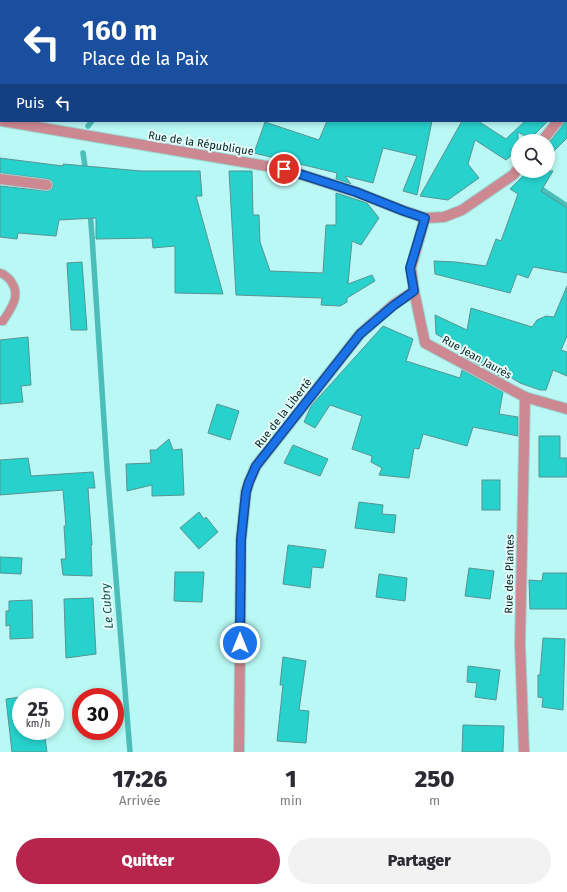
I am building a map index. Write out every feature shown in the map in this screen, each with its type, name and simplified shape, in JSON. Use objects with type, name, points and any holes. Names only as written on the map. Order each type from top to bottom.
[{"type":"street","name":"Rue de la République","points":[[7,122],[284,169],[356,192],[425,218],[444,217],[462,210],[511,176]]},
{"type":"street","points":[[548,134],[557,122]]},
{"type":"street","points":[[0,179],[47,185]]},
{"type":"street","name":"Rue Jean Jaurès","points":[[425,218],[410,268],[425,343],[525,397],[567,409]]},
{"type":"street","name":"Rue de la Liberté","points":[[239,752],[241,540],[246,492],[249,482],[256,466],[360,334],[393,306],[414,291]]},
{"type":"street","name":"Rue des Plantes","points":[[524,752],[520,644],[525,397]]},
{"type":"lane","points":[[0,274],[3,274],[12,283],[15,296],[13,307],[3,321],[0,321]]},
{"type":"building","points":[[265,122],[319,140],[327,122],[432,122],[417,195],[403,191],[417,156],[383,148],[373,183],[345,176],[351,184],[336,179],[337,173],[254,153]]},
{"type":"building","points":[[461,122],[480,122],[506,139],[511,134],[511,156],[506,160],[475,140],[468,164],[479,178],[448,200],[420,196]]},
{"type":"building","points":[[524,122],[547,122],[535,134],[521,134],[518,132],[518,134],[511,134]]},
{"type":"building","points":[[564,122],[567,122],[567,138],[555,150],[555,135]]},
{"type":"building","points":[[0,158],[63,166],[63,164],[141,171],[200,171],[202,196],[196,196],[223,294],[175,293],[175,246],[153,248],[152,238],[96,239],[96,218],[59,220],[56,236],[18,233],[17,239],[0,237],[0,186],[47,191],[52,189],[53,185],[51,180],[48,179],[0,173]]},
{"type":"building","points":[[229,171],[252,171],[253,215],[259,215],[260,242],[270,271],[323,273],[326,225],[336,225],[336,193],[367,203],[379,218],[361,245],[352,241],[348,284],[372,275],[375,281],[347,298],[347,302],[340,306],[321,305],[322,298],[236,295]]},
{"type":"building","points":[[521,178],[549,178],[541,191],[567,208],[567,273],[533,267],[528,278],[517,274],[510,293],[435,274],[434,261],[486,266],[496,239],[501,241],[518,194],[510,189]]},
{"type":"building","points":[[82,262],[87,330],[71,330],[67,263]]},
{"type":"building","points":[[567,286],[567,336],[561,350],[567,352],[567,376],[553,370],[546,390],[540,390],[520,383],[505,374],[505,379],[465,357],[467,351],[436,334],[435,315],[467,330],[471,308],[532,327],[537,320],[546,316],[554,317]]},
{"type":"building","points":[[383,326],[413,339],[406,361],[460,378],[462,370],[503,392],[499,414],[518,417],[518,436],[473,427],[467,446],[423,434],[419,449],[414,448],[409,478],[379,475],[382,468],[371,462],[372,456],[352,449],[362,416],[330,405],[315,428],[304,422],[311,406]]},
{"type":"building","points":[[28,337],[31,385],[21,386],[23,402],[0,404],[0,340]]},
{"type":"building","points":[[217,404],[239,411],[230,440],[208,433]]},
{"type":"building","points":[[539,436],[560,436],[560,458],[567,458],[567,477],[539,477]]},
{"type":"building","points":[[169,439],[173,450],[182,449],[184,495],[152,496],[152,485],[127,491],[126,464],[151,463],[150,450],[156,450]]},
{"type":"building","points":[[293,445],[328,459],[320,476],[284,463]]},
{"type":"building","points":[[28,458],[31,476],[93,472],[95,488],[88,488],[92,545],[92,576],[63,575],[61,559],[66,559],[64,526],[66,526],[63,490],[0,495],[0,460]]},
{"type":"building","points":[[482,480],[500,480],[500,510],[482,510]]},
{"type":"building","points":[[359,502],[383,505],[382,514],[396,515],[394,533],[355,528]]},
{"type":"building","points":[[199,512],[204,519],[206,517],[218,532],[199,549],[180,528]]},
{"type":"building","points":[[288,545],[326,550],[323,568],[312,567],[310,588],[283,584]]},
{"type":"building","points":[[0,557],[22,558],[21,574],[0,573]]},
{"type":"building","points":[[469,568],[494,571],[490,599],[465,596]]},
{"type":"building","points":[[175,572],[204,572],[202,602],[174,601]]},
{"type":"building","points":[[543,573],[567,573],[567,609],[530,609],[529,580],[542,581]]},
{"type":"building","points":[[379,574],[407,578],[405,601],[376,597]]},
{"type":"building","points":[[93,598],[96,654],[66,658],[64,599]]},
{"type":"building","points":[[32,600],[33,638],[10,639],[10,625],[6,626],[6,611],[9,611],[9,601]]},
{"type":"building","points":[[543,638],[565,639],[563,710],[542,707],[543,698],[538,697],[538,675],[540,675]]},
{"type":"building","points":[[283,657],[306,661],[299,710],[309,711],[306,743],[277,741],[283,685],[280,685]]},
{"type":"building","points":[[468,666],[500,670],[496,700],[475,697],[477,683],[467,682]]},
{"type":"building","points":[[12,698],[12,740],[45,740],[47,752],[12,752],[6,699]]},
{"type":"building","points":[[463,725],[504,726],[503,752],[462,752]]},
{"type":"waterway","points":[[88,126],[91,122]]},
{"type":"waterway","points":[[83,153],[86,173]]},
{"type":"waterway","points":[[537,186],[567,206]]},
{"type":"waterway","name":"Le Cubry","points":[[90,212],[107,467],[130,752]]},
{"type":"route","points":[[240,643],[241,540],[246,492],[249,482],[256,466],[360,334],[393,306],[414,291],[410,268],[425,218],[356,192],[284,169]]}]
